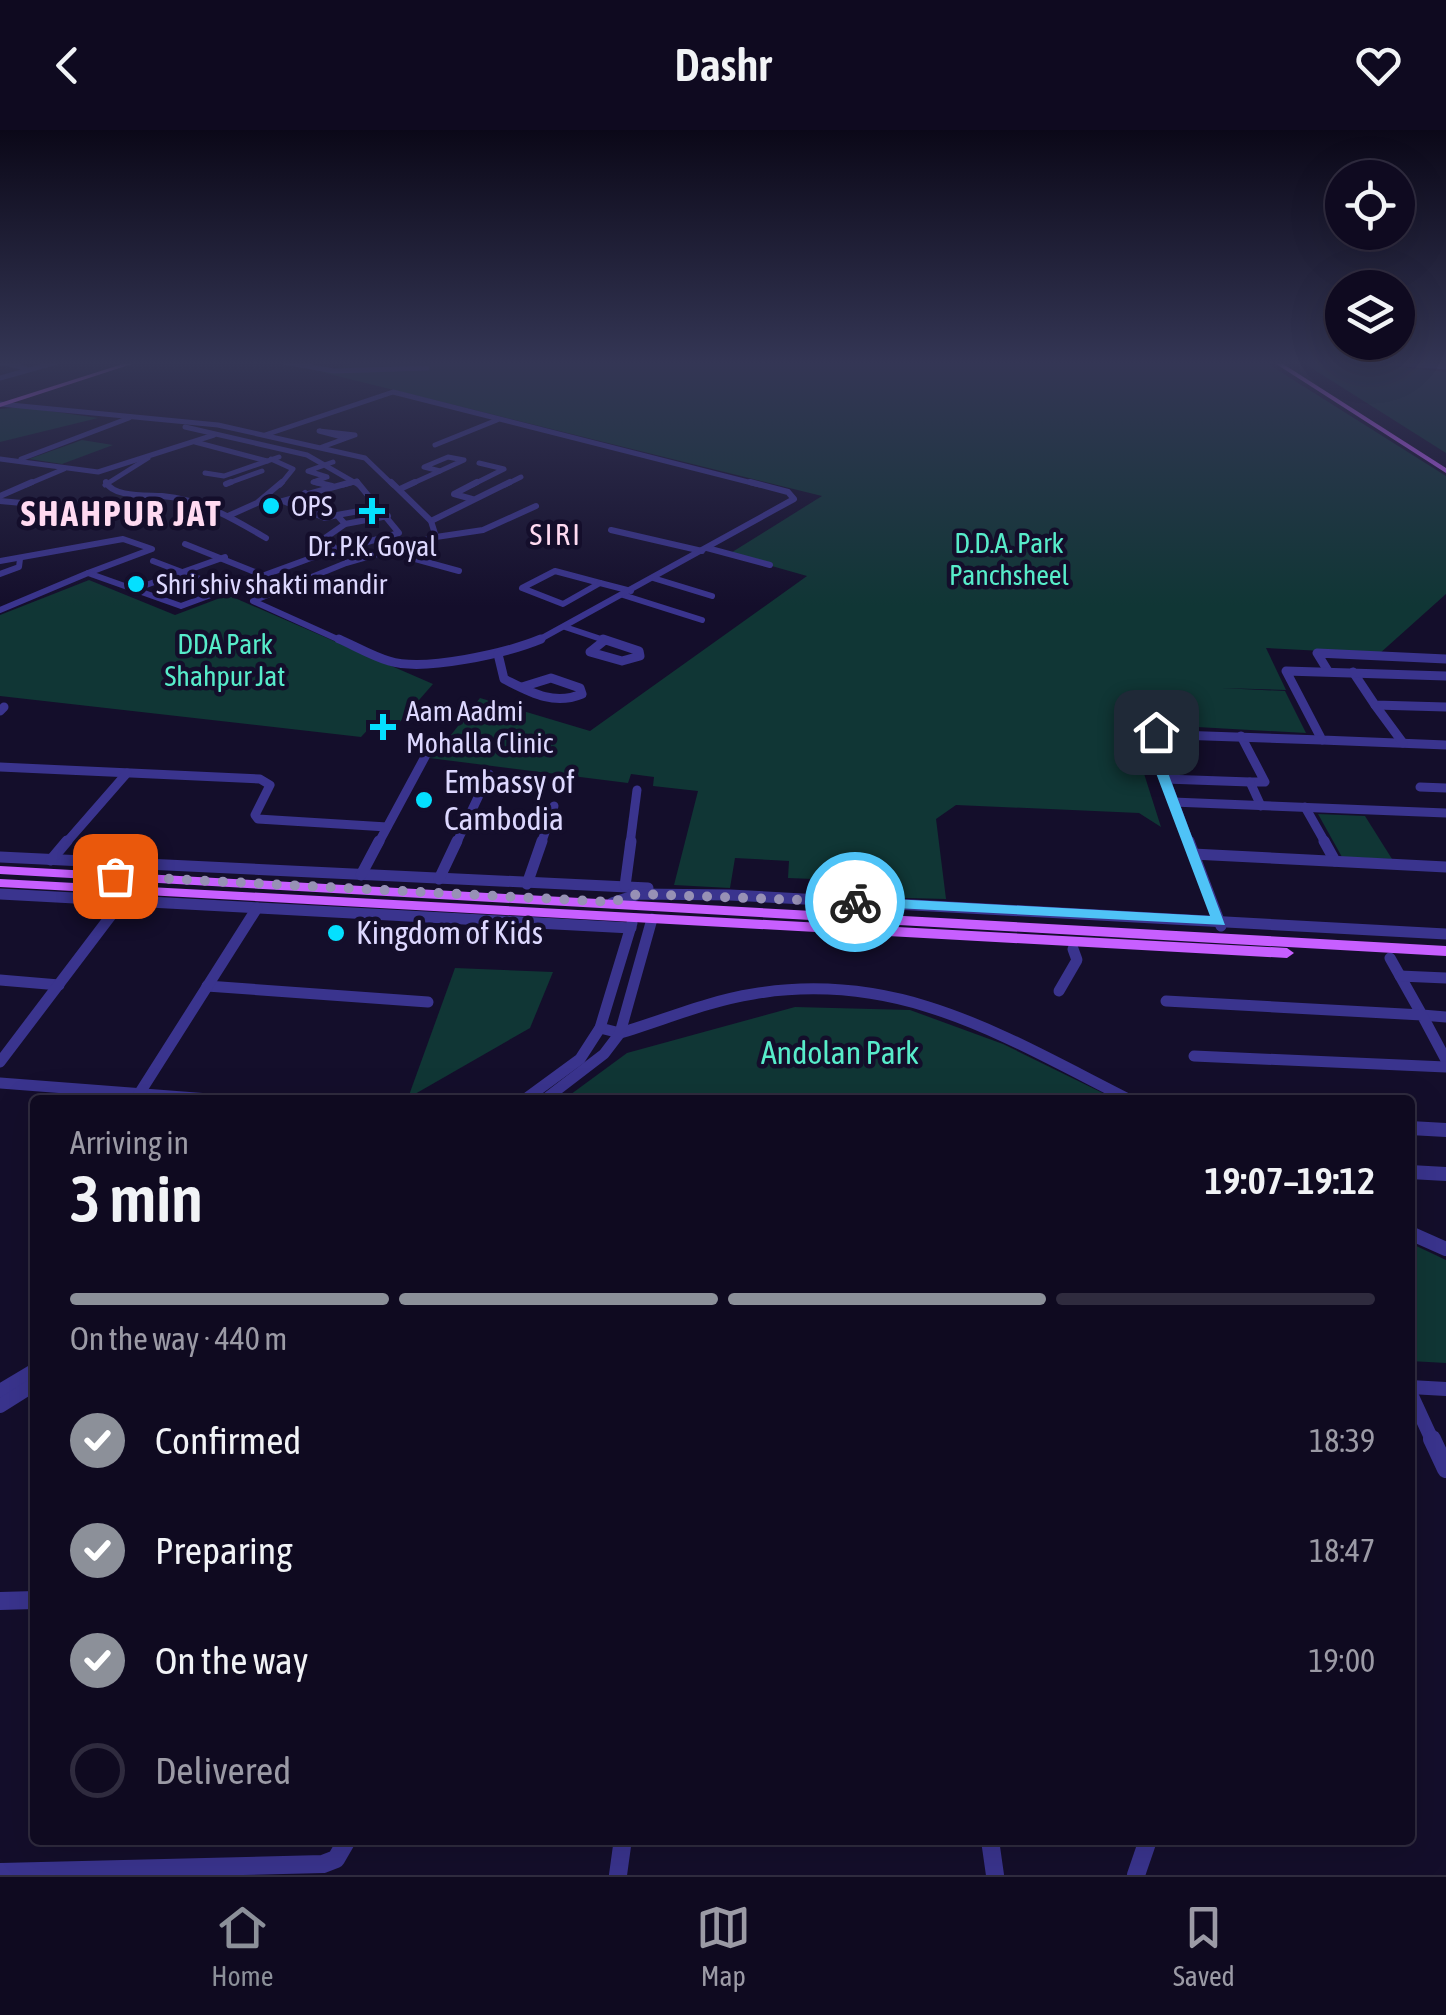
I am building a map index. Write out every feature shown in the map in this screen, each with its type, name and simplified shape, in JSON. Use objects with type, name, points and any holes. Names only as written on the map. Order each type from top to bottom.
[{"type":"main road","points":[[1407,443],[1446,468]]},
{"type":"main road","points":[[1409,443],[1446,468]]},
{"type":"main road","points":[[0,870],[1446,951]]},
{"type":"main road","points":[[0,883],[633,923],[652,919],[1446,961]]},
{"type":"street","points":[[16,460],[61,443]]},
{"type":"street","points":[[0,459],[98,472],[191,443]]},
{"type":"street","points":[[201,443],[293,468],[280,486],[253,508],[228,516]]},
{"type":"street","points":[[88,574],[178,606],[399,532],[357,481],[332,462],[255,443]]},
{"type":"street","points":[[305,443],[365,458],[431,521],[436,537]]},
{"type":"street","points":[[322,447],[332,443]]},
{"type":"street","points":[[536,506],[483,530],[436,537],[386,551],[257,597],[254,603],[392,664],[498,654],[565,627],[794,496],[589,443]]},
{"type":"street","points":[[205,472],[224,476],[292,452]]},
{"type":"street","points":[[285,464],[303,454]]},
{"type":"street","points":[[226,484],[314,457]]},
{"type":"street","points":[[400,489],[452,466],[464,460],[448,457],[424,467],[440,471]]},
{"type":"street","points":[[103,484],[148,458]]},
{"type":"street","points":[[332,462],[308,472],[327,476],[312,482],[332,486]]},
{"type":"street","points":[[472,499],[454,494],[504,469],[480,464]]},
{"type":"street","points":[[0,498],[68,468]]},
{"type":"street","points":[[431,521],[518,478],[494,474]]},
{"type":"street","points":[[82,477],[134,497],[181,500],[228,516],[266,538]]},
{"type":"street","points":[[357,481],[305,492],[283,502],[325,518],[381,507]]},
{"type":"street","points":[[305,492],[325,518]]},
{"type":"street","points":[[0,498],[76,508],[120,505]]},
{"type":"street","points":[[337,515],[341,527]]},
{"type":"street","points":[[336,550],[325,538],[341,527],[388,516]]},
{"type":"street","points":[[610,530],[770,566]]},
{"type":"street","points":[[0,560],[123,539],[152,549]]},
{"type":"street","points":[[0,610],[164,543]]},
{"type":"street","points":[[185,544],[265,576]]},
{"type":"street","points":[[79,547],[109,564]]},
{"type":"street","points":[[386,551],[459,570]]},
{"type":"street","points":[[132,590],[225,557]]},
{"type":"street","points":[[0,574],[19,567],[20,559]]},
{"type":"street","points":[[154,561],[230,590]]},
{"type":"street","points":[[601,582],[563,604],[522,588],[556,571],[601,582],[702,620]]},
{"type":"street","points":[[653,578],[712,596]]},
{"type":"street","points":[[565,627],[639,651],[640,656],[632,662],[619,661],[590,652],[605,640]]},
{"type":"street","points":[[1328,670],[1317,652],[1446,659]]},
{"type":"street","points":[[498,654],[504,680],[556,702],[568,702],[582,694],[580,688],[554,676],[544,675],[522,687]]},
{"type":"street","points":[[1322,740],[1286,670],[1446,676]]},
{"type":"street","points":[[1353,672],[1403,743]]},
{"type":"street","points":[[1375,705],[1446,707]]},
{"type":"street","points":[[1226,939],[1150,733],[1446,745]]},
{"type":"street","points":[[1165,779],[1265,782],[1240,736]]},
{"type":"street","points":[[361,875],[433,742]]},
{"type":"street","points":[[0,767],[260,779],[270,785],[258,818],[387,827]]},
{"type":"street","points":[[51,860],[127,773]]},
{"type":"street","points":[[439,879],[488,774]]},
{"type":"street","points":[[1250,782],[1261,806]]},
{"type":"street","points":[[1420,786],[1446,788]]},
{"type":"street","points":[[625,886],[637,790]]},
{"type":"street","points":[[1173,802],[1446,813]]},
{"type":"street","points":[[528,884],[554,806]]},
{"type":"street","points":[[1305,807],[1335,860]]},
{"type":"street","points":[[1192,854],[1446,868]]},
{"type":"street","points":[[0,857],[648,888]]},
{"type":"street","points":[[0,894],[633,923],[600,1028],[580,1059],[531,1095]]},
{"type":"street","points":[[612,902],[638,894],[730,895],[1446,934]]},
{"type":"street","points":[[0,1062],[122,902]]},
{"type":"street","points":[[139,1094],[258,908]]},
{"type":"street","points":[[551,1095],[604,1054],[620,1033],[652,919]]},
{"type":"street","points":[[626,944],[644,946]]},
{"type":"street","points":[[1059,991],[1076,960],[1073,949]]},
{"type":"street","points":[[1194,1056],[1446,1064],[1390,958]]},
{"type":"street","points":[[618,972],[638,974]]},
{"type":"street","points":[[1400,976],[1446,978]]},
{"type":"street","points":[[0,980],[59,985]]},
{"type":"street","points":[[207,986],[428,1002]]},
{"type":"street","points":[[600,1028],[620,1033],[750,994],[797,987],[864,987],[954,1011],[1120,1095]]},
{"type":"street","points":[[1166,1001],[1446,1017]]},
{"type":"street","points":[[0,1083],[153,1095]]},
{"type":"street","points":[[1415,1128],[1446,1130]]},
{"type":"street","points":[[1415,1172],[1446,1174]]},
{"type":"street","points":[[1415,1235],[1446,1249]]},
{"type":"street","points":[[0,1391],[30,1373]]},
{"type":"street","points":[[0,1406],[30,1387]]},
{"type":"street","points":[[1415,1389],[1446,1389]]},
{"type":"street","points":[[1415,1400],[1446,1469]]},
{"type":"street","points":[[0,1601],[30,1600]]},
{"type":"street","points":[[0,1872],[323,1864],[336,1859],[345,1845]]},
{"type":"street","points":[[991,1845],[994,1875]]},
{"type":"street","points":[[1136,1875],[1146,1845]]},
{"type":"street","points":[[618,1875],[622,1846]]},
{"type":"green space","points":[[72,443],[113,445],[62,464],[29,459]]},
{"type":"green space","name":"D.D.A. Park Panchsheel","points":[[610,443],[1394,443],[1446,476],[1446,594],[1379,654],[1266,648],[1286,690],[1221,688],[1285,691],[1306,733],[1197,727],[1191,714],[1135,712],[1126,717],[1161,827],[1139,813],[956,805],[936,819],[946,899],[868,897],[866,881],[788,878],[789,861],[735,858],[730,888],[674,885],[698,791],[653,786],[654,777],[631,774],[628,783],[429,758],[435,745],[447,740],[480,698],[590,731],[807,576],[729,554],[822,496]]},
{"type":"green space","points":[[1431,443],[1446,443],[1446,453]]},
{"type":"green space","name":"DDA Park Shahpur Jat","points":[[89,580],[175,615],[228,595],[433,684],[398,724],[375,722],[361,737],[0,696],[0,615]]},
{"type":"green space","points":[[1318,814],[1365,816],[1392,859],[1342,857]]},
{"type":"green space","points":[[455,968],[553,972],[530,1028],[409,1095]]},
{"type":"green space","name":"Andolan Park","points":[[795,1007],[910,1010],[1003,1044],[1107,1095],[570,1095],[627,1053]]},
{"type":"green space","points":[[1415,1245],[1446,1260],[1446,1363],[1415,1361]]},
{"type":"way so far","points":[[115,876],[612,902],[638,894],[855,902]]},
{"type":"place","name":"OPS","points":[[271,506]]},
{"type":"place","name":"Dr. P.K. Goyal","points":[[372,511]]},
{"type":"place","name":"Shri shiv shakti mandir","points":[[136,584]]},
{"type":"place","name":"Aam Aadmi Mohalla Clinic","points":[[383,727]]},
{"type":"place","name":"Embassy of Cambodia","points":[[424,800]]},
{"type":"place","name":"Kingdom of Kids","points":[[336,933]]},
{"type":"district","name":"SHAHPUR JAT","points":[[122,514]]},
{"type":"district","name":"SIRI","points":[[556,535]]},
{"type":"route","points":[[855,902],[1219,922],[1148,736],[1156,732]]}]
